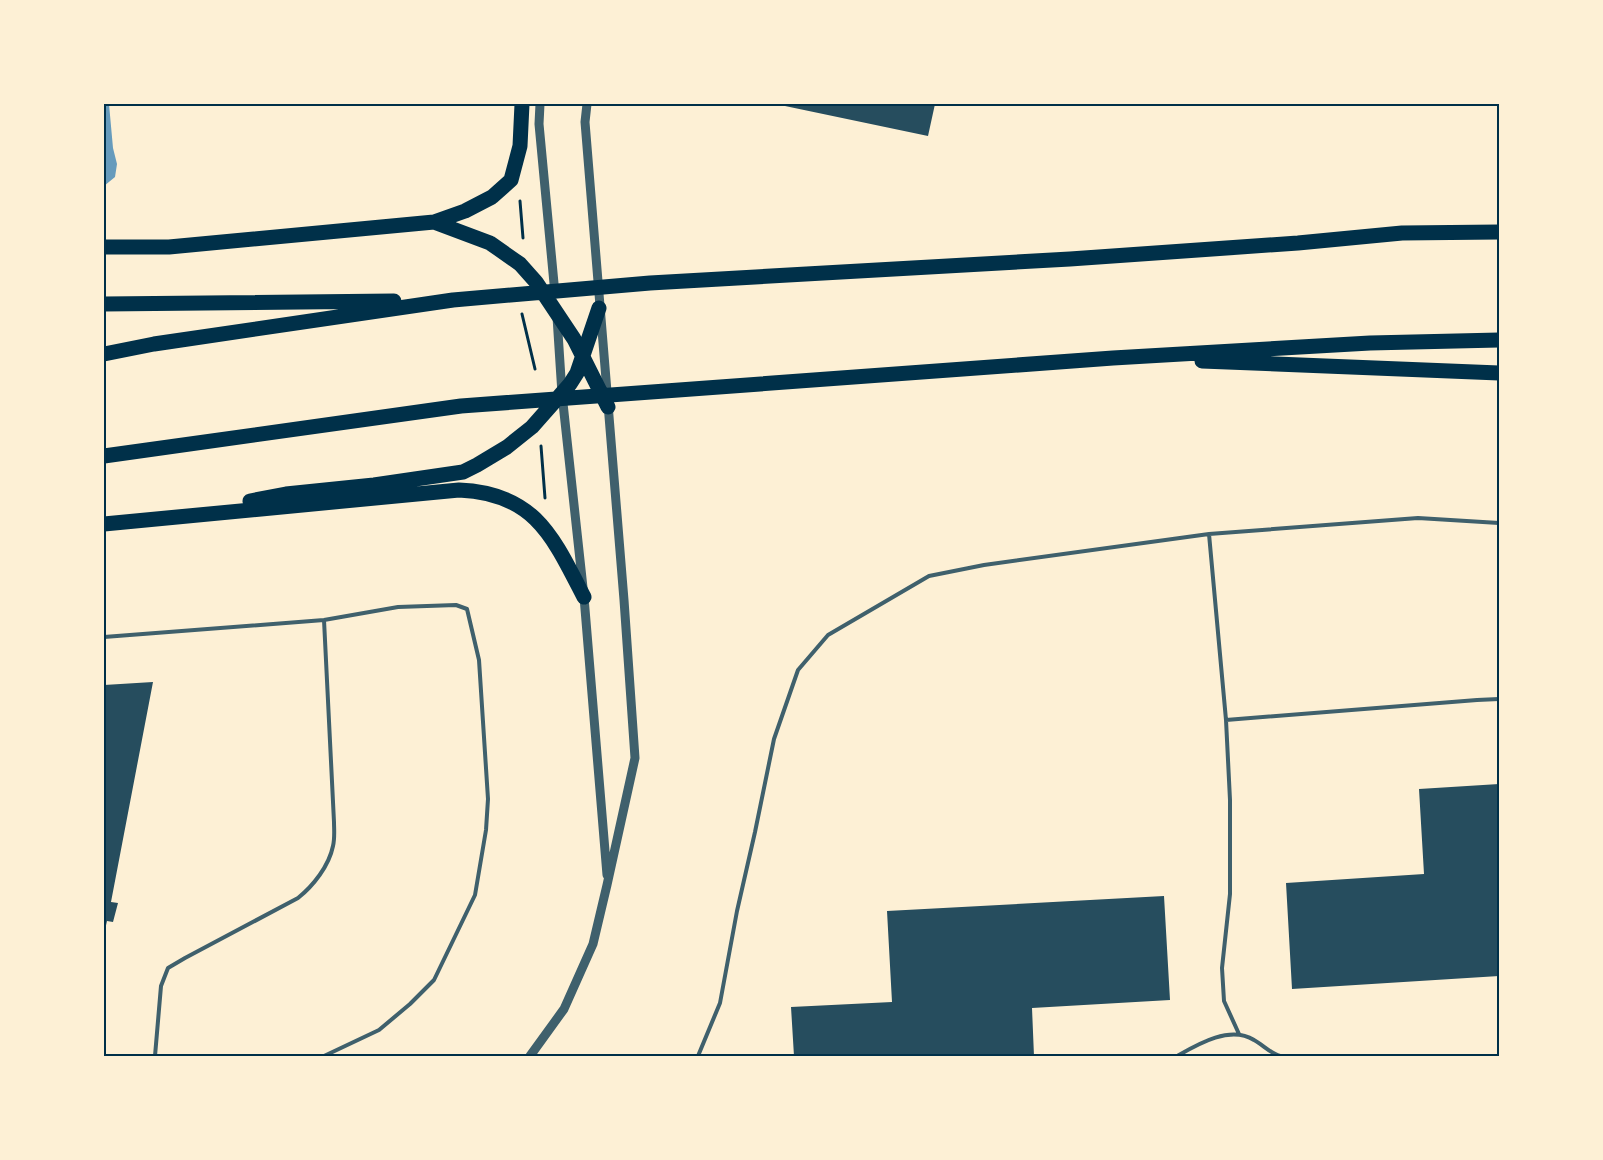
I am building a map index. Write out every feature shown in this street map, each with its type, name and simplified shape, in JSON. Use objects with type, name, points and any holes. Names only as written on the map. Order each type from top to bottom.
[{"type":"highway","points":[[104,247],[169,247],[434,222],[492,198],[512,180],[520,146],[522,104]]},
{"type":"highway","points":[[434,222],[490,243],[520,264],[536,282],[574,339],[608,406]]},
{"type":"highway","points":[[104,354],[154,344],[453,300],[650,283],[1070,259],[1298,243],[1402,233],[1498,232]]},
{"type":"highway","points":[[104,304],[453,300]]},
{"type":"highway","points":[[160,518],[286,494],[374,485],[463,472],[507,447],[539,420],[562,394],[577,373],[599,308]]},
{"type":"highway","points":[[104,456],[461,406],[1113,358],[1370,343],[1499,340]]},
{"type":"highway","points":[[1113,358],[1499,373]]},
{"type":"highway","points":[[104,524],[459,490],[480,491],[513,503],[541,523],[558,546],[584,597]]},
{"type":"street","points":[[540,104],[539,124],[562,394],[584,597],[607,885]]},
{"type":"street","points":[[530,1056],[564,1009],[593,944],[635,758],[585,122],[586,104]]},
{"type":"lane","points":[[698,1056],[720,1002],[774,738],[798,670],[828,635],[929,576],[984,565],[1209,534],[1418,518],[1499,523]]},
{"type":"lane","points":[[1209,534],[1226,720],[1230,800],[1230,894],[1222,968],[1224,1001],[1239,1034]]},
{"type":"lane","points":[[104,637],[324,620],[398,607],[456,605],[467,609],[478,660],[488,799],[486,830],[475,895],[434,980],[410,1004],[378,1030],[324,1056]]},
{"type":"lane","points":[[155,1056],[160,986],[168,968],[298,898],[310,888],[327,862],[334,845],[324,620]]},
{"type":"lane","points":[[1226,720],[1499,699]]},
{"type":"lane","points":[[1177,1056],[1206,1040],[1239,1034],[1253,1039],[1274,1054],[1280,1056]]},
{"type":"path","points":[[520,198],[523,238]]},
{"type":"path","points":[[522,311],[534,368]]},
{"type":"path","points":[[540,443],[545,498]]},
{"type":"water","points":[[104,104],[109,104],[113,148],[117,164],[115,177],[104,186]]},
{"type":"building","points":[[785,104],[935,104],[928,136],[785,106]]},
{"type":"building","points":[[153,682],[111,902],[118,903],[113,922],[107,921],[104,934],[104,685]]},
{"type":"building","points":[[1499,784],[1499,976],[1292,989],[1286,883],[1424,874],[1419,789]]},
{"type":"building","points":[[1164,896],[1170,1000],[1032,1008],[1034,1056],[794,1056],[791,1007],[892,1002],[887,911]]}]
